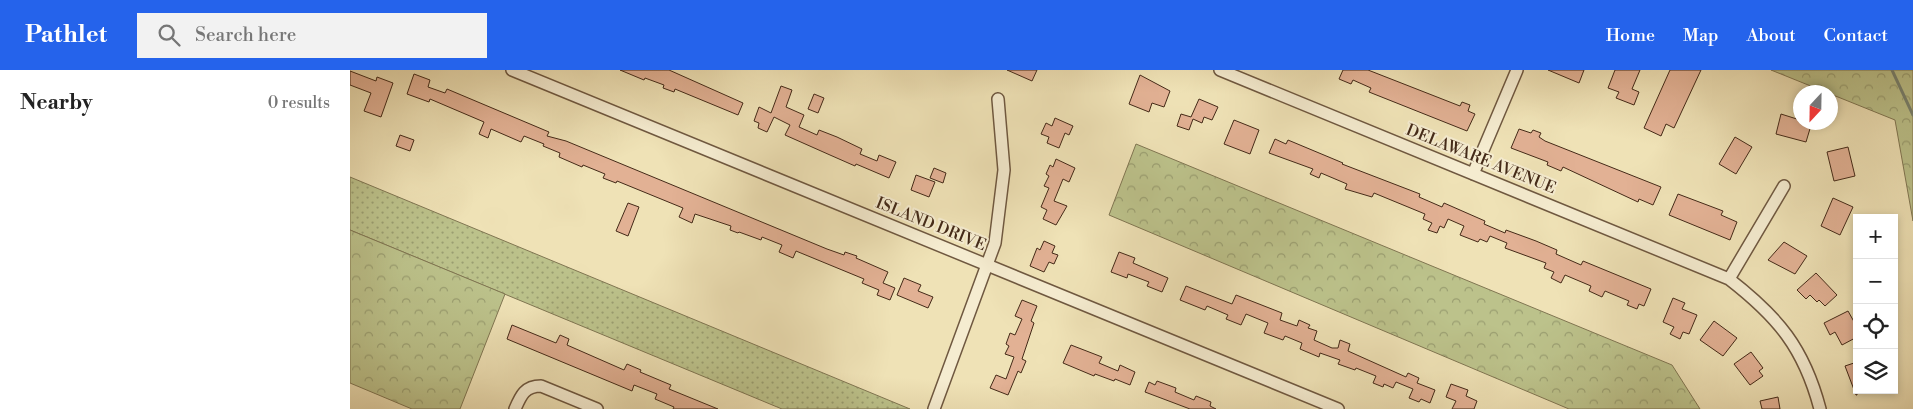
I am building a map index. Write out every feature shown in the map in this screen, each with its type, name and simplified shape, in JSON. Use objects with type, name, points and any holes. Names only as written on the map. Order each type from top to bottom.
[{"type":"street","name":"ISLAND DRIVE","points":[[512,70],[1338,409]]},
{"type":"street","name":"DELAWARE AVENUE","points":[[1220,70],[1729,279],[1756,300],[1784,329],[1801,355],[1814,384],[1820,409]]},
{"type":"street","points":[[1474,174],[1517,70]]},
{"type":"street","points":[[934,409],[995,243],[1003,186],[1003,151],[998,99]]},
{"type":"street","points":[[1729,279],[1784,186]]},
{"type":"street","points":[[515,409],[521,394],[534,386],[542,386],[597,409]]},
{"type":"green space","points":[[1771,70],[1913,70],[1913,221],[1895,120],[1838,97],[1838,85],[1808,85]]},
{"type":"green space","points":[[1136,144],[1672,365],[1700,409],[1569,409],[1109,215]]},
{"type":"green space","points":[[350,177],[910,409],[782,409],[350,230]]},
{"type":"green space","points":[[350,230],[505,294],[460,409],[412,409],[350,383]]},
{"type":"building","points":[[620,70],[669,70],[743,103],[738,115],[675,89],[674,92],[663,88],[664,85],[645,78],[644,80]]},
{"type":"building","points":[[1007,70],[1037,70],[1032,81]]},
{"type":"building","points":[[1343,70],[1368,70],[1460,106],[1462,102],[1470,105],[1468,111],[1475,114],[1467,131],[1369,92],[1371,88],[1353,80],[1351,84],[1339,79]]},
{"type":"building","points":[[1548,70],[1584,70],[1579,83]]},
{"type":"building","points":[[1615,70],[1640,70],[1632,89],[1639,92],[1634,105],[1616,98],[1619,92],[1608,88]]},
{"type":"building","points":[[1670,70],[1701,70],[1674,128],[1666,124],[1661,136],[1644,128]]},
{"type":"building","points":[[350,71],[376,81],[377,77],[393,83],[381,117],[364,111],[371,93],[350,85]]},
{"type":"building","points":[[414,74],[430,80],[428,87],[445,93],[447,89],[549,132],[547,136],[566,141],[827,249],[844,255],[845,252],[857,256],[856,258],[888,272],[883,283],[895,288],[890,300],[877,295],[879,290],[862,283],[864,279],[796,251],[793,258],[779,252],[782,245],[762,237],[761,240],[738,233],[730,230],[731,226],[695,214],[692,223],[679,217],[683,208],[617,181],[616,183],[603,178],[605,174],[559,157],[560,153],[543,146],[544,144],[524,136],[521,142],[491,129],[488,138],[479,134],[484,122],[430,99],[429,102],[407,94]]},
{"type":"building","points":[[1140,75],[1170,91],[1164,107],[1152,103],[1149,112],[1129,104]]},
{"type":"building","points":[[781,86],[792,90],[786,107],[804,115],[799,127],[817,135],[819,130],[837,137],[862,149],[860,154],[877,161],[879,155],[896,162],[889,178],[856,164],[855,166],[785,135],[790,125],[774,117],[767,132],[758,128],[759,123],[754,121],[759,107],[771,113]]},
{"type":"building","points":[[814,94],[824,98],[818,113],[808,109]]},
{"type":"building","points":[[1199,99],[1218,107],[1212,120],[1204,117],[1202,123],[1193,119],[1189,130],[1177,126],[1181,114],[1191,117]]},
{"type":"building","points":[[1781,114],[1793,118],[1793,130],[1810,130],[1806,142],[1776,134]]},
{"type":"building","points":[[1055,118],[1073,126],[1069,135],[1065,133],[1059,148],[1047,143],[1049,137],[1041,134],[1046,123],[1052,126]]},
{"type":"building","points":[[1234,120],[1259,130],[1250,154],[1224,144]]},
{"type":"building","points":[[1519,129],[1531,133],[1533,130],[1541,133],[1539,137],[1545,141],[1661,187],[1653,205],[1639,199],[1638,202],[1563,167],[1561,171],[1547,165],[1548,162],[1511,148]]},
{"type":"building","points":[[400,135],[414,140],[410,151],[396,146]]},
{"type":"building","points":[[1735,137],[1752,147],[1736,174],[1719,164]]},
{"type":"building","points":[[1275,139],[1286,144],[1288,140],[1342,164],[1420,194],[1419,197],[1442,207],[1444,203],[1485,221],[1484,224],[1505,233],[1506,230],[1536,241],[1557,250],[1556,254],[1581,265],[1583,261],[1651,289],[1644,306],[1639,304],[1637,309],[1627,305],[1629,301],[1605,291],[1602,297],[1589,291],[1591,286],[1565,275],[1561,283],[1551,278],[1554,272],[1544,268],[1546,263],[1505,248],[1507,243],[1490,236],[1487,242],[1480,239],[1478,242],[1460,235],[1464,226],[1448,219],[1444,228],[1440,226],[1437,233],[1428,230],[1432,223],[1423,219],[1425,214],[1374,193],[1372,197],[1345,189],[1347,184],[1321,173],[1319,178],[1310,174],[1313,169],[1269,153]]},
{"type":"building","points":[[1848,147],[1855,176],[1834,181],[1827,152]]},
{"type":"building","points":[[1056,159],[1075,168],[1069,182],[1063,179],[1054,201],[1067,206],[1056,225],[1043,219],[1047,210],[1041,207],[1049,188],[1044,186],[1049,176],[1046,174],[1050,165],[1053,167]]},
{"type":"building","points":[[934,168],[946,173],[943,183],[930,178]]},
{"type":"building","points":[[916,175],[935,182],[929,197],[911,190]]},
{"type":"building","points":[[1678,194],[1723,211],[1721,215],[1737,222],[1730,240],[1669,215]]},
{"type":"building","points":[[1833,198],[1853,207],[1840,235],[1821,226]]},
{"type":"building","points":[[628,203],[639,207],[628,236],[616,231]]},
{"type":"building","points":[[1044,241],[1055,246],[1052,253],[1058,255],[1054,264],[1049,262],[1044,272],[1030,266],[1037,248],[1040,250]]},
{"type":"building","points":[[1784,242],[1807,256],[1795,274],[1768,260]]},
{"type":"building","points":[[1119,252],[1135,258],[1133,263],[1168,278],[1162,292],[1147,286],[1149,282],[1128,274],[1127,278],[1111,272]]},
{"type":"building","points":[[1816,273],[1837,295],[1825,306],[1819,300],[1817,302],[1810,295],[1806,299],[1797,290]]},
{"type":"building","points":[[904,278],[921,285],[918,291],[933,297],[928,308],[897,295]]},
{"type":"building","points":[[1186,286],[1232,304],[1236,295],[1282,313],[1280,320],[1297,326],[1299,320],[1310,325],[1308,328],[1317,331],[1314,340],[1332,348],[1338,348],[1340,340],[1350,344],[1348,351],[1406,377],[1408,373],[1419,378],[1417,383],[1435,390],[1430,403],[1421,399],[1419,402],[1409,398],[1413,389],[1396,382],[1393,388],[1384,384],[1383,387],[1373,383],[1376,376],[1356,368],[1355,370],[1338,364],[1340,360],[1320,353],[1319,357],[1300,349],[1302,343],[1285,336],[1283,340],[1264,333],[1268,323],[1246,314],[1241,325],[1226,319],[1228,315],[1207,306],[1205,310],[1180,300]]},
{"type":"building","points":[[1673,298],[1685,303],[1682,309],[1697,315],[1689,334],[1683,332],[1680,339],[1670,334],[1674,327],[1663,322]]},
{"type":"building","points":[[1022,300],[1037,306],[1031,321],[1034,323],[1022,359],[1026,361],[1021,373],[1018,371],[1008,395],[990,388],[996,375],[1006,379],[1014,357],[1005,354],[1009,346],[1006,344],[1010,333],[1015,335],[1022,319],[1015,316]]},
{"type":"building","points":[[1848,311],[1853,320],[1853,339],[1842,345],[1835,332],[1830,335],[1824,323]]},
{"type":"building","points":[[1714,321],[1737,338],[1723,356],[1700,340]]},
{"type":"building","points":[[512,325],[556,343],[560,335],[569,339],[567,345],[624,370],[627,364],[641,370],[640,372],[671,385],[669,389],[718,409],[673,409],[674,407],[655,399],[657,394],[634,385],[632,391],[507,339]]},
{"type":"building","points":[[1071,345],[1102,357],[1099,363],[1118,371],[1120,365],[1135,372],[1130,385],[1095,374],[1094,376],[1063,363]]},
{"type":"building","points":[[1751,352],[1763,368],[1759,371],[1763,376],[1750,385],[1734,364]]},
{"type":"building","points":[[1853,363],[1853,387],[1845,366]]},
{"type":"building","points":[[1157,381],[1176,388],[1175,392],[1194,400],[1196,396],[1211,402],[1210,406],[1216,409],[1190,409],[1145,392],[1149,382],[1155,385]]},
{"type":"building","points":[[1451,384],[1468,390],[1466,396],[1477,401],[1474,409],[1452,409],[1456,401],[1446,397]]},
{"type":"building","points":[[1778,397],[1780,409],[1762,409],[1760,401]]},
{"type":"waterway","points":[[1892,70],[1913,115]]}]
